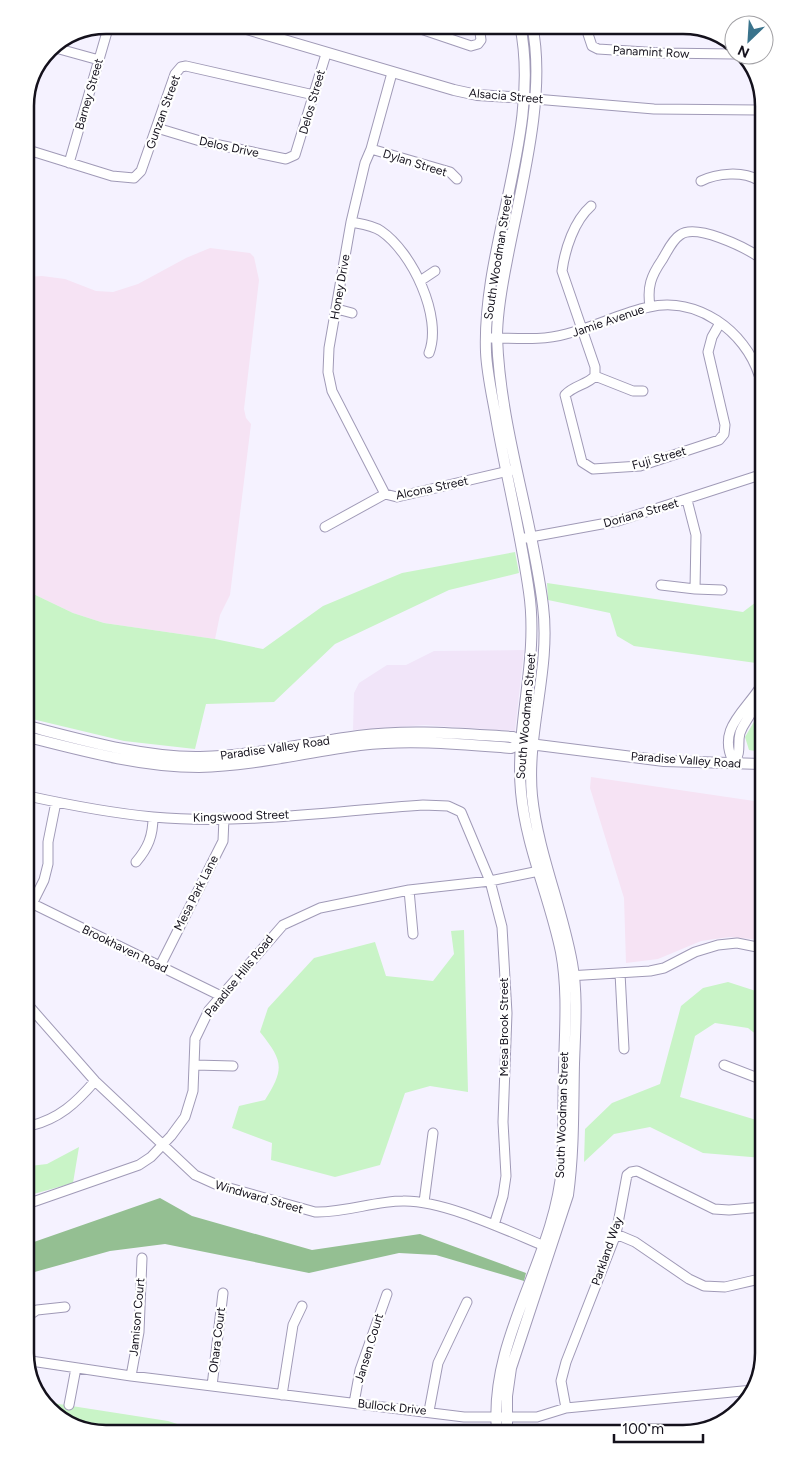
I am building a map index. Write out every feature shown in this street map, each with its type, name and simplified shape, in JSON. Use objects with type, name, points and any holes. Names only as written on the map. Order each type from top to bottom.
[{"type":"main road","name":"Alsacia Street","points":[[262,34],[392,73],[477,95],[535,99]]},
{"type":"main road","name":"South Woodman Street","points":[[522,34],[525,55],[524,98],[489,298],[486,338],[489,377],[506,472],[543,607],[544,635],[534,744],[532,796],[543,870]]},
{"type":"main road","name":"South Woodman Street","points":[[507,1425],[512,1368],[547,1247],[562,1167],[569,976],[569,948],[543,870],[521,794],[522,743],[533,637],[518,469],[502,383],[497,338],[500,297],[535,99],[537,67],[533,34]]},
{"type":"main road","name":"Paradise Valley Road","points":[[34,727],[139,751],[198,757],[254,752],[359,736],[432,732],[513,737],[522,743],[664,761],[755,764]]},
{"type":"main road","name":"Paradise Valley Road","points":[[34,738],[138,761],[198,767],[255,762],[360,746],[393,743],[432,742],[511,748],[522,743]]},
{"type":"main road","name":"South Woodman Street","points":[[496,1425],[498,1391],[506,1350],[547,1247]]},
{"type":"street","name":"Barney Street","points":[[69,163],[106,34]]},
{"type":"street","points":[[436,34],[471,46],[481,40],[480,34]]},
{"type":"street","name":"Panamint Row","points":[[586,34],[592,46],[598,49],[661,53],[724,54]]},
{"type":"street","points":[[61,50],[98,60]]},
{"type":"street","name":"Delos Street","points":[[298,149],[326,54]]},
{"type":"street","name":"Gunzan Street","points":[[34,152],[112,176],[134,178],[141,172],[158,128],[175,74],[181,67],[186,66],[314,95]]},
{"type":"street","name":"Honey Drive","points":[[384,494],[332,391],[328,372],[329,348],[351,222],[365,163],[371,149],[392,73]]},
{"type":"street","name":"Alsacia Street","points":[[535,99],[654,109],[755,110]]},
{"type":"street","name":"Delos Drive","points":[[158,128],[200,141],[286,159],[295,156],[298,149]]},
{"type":"street","name":"Dylan Street","points":[[371,149],[450,172],[457,179]]},
{"type":"street","points":[[701,181],[713,175],[744,176],[755,179]]},
{"type":"street","points":[[591,206],[580,215],[562,271],[595,367],[595,376],[633,392],[643,391]]},
{"type":"street","points":[[351,222],[381,231],[394,243],[420,280],[432,312],[433,344],[429,353]]},
{"type":"street","points":[[650,306],[648,289],[651,277],[676,238],[684,232],[702,233],[732,242],[755,255]]},
{"type":"street","points":[[420,280],[435,271]]},
{"type":"street","name":"Jamie Avenue","points":[[486,338],[549,338],[583,329],[650,306],[687,308],[720,323],[741,341],[755,360]]},
{"type":"street","points":[[337,309],[352,313]]},
{"type":"street","name":"Fuji Street","points":[[595,376],[591,381],[572,388],[565,395],[582,462],[587,467],[593,469],[640,466],[719,440],[724,434],[725,424],[708,352],[712,337],[720,323]]},
{"type":"street","name":"Alcona Street","points":[[325,528],[384,494],[397,497],[518,469]]},
{"type":"street","name":"Doriana Street","points":[[525,538],[618,521],[755,477]]},
{"type":"street","points":[[687,500],[696,535],[695,588]]},
{"type":"street","points":[[661,585],[722,590]]},
{"type":"street","points":[[734,763],[740,754],[740,732],[754,709],[755,695]]},
{"type":"street","name":"Kingswood Street","points":[[34,797],[153,817],[224,818],[423,805],[456,808]]},
{"type":"street","points":[[34,898],[44,880],[48,864],[48,842],[56,802]]},
{"type":"street","name":"Mesa Brook Street","points":[[456,808],[465,818],[490,881],[502,927],[507,1013],[503,1122],[506,1176],[504,1196],[494,1225]]},
{"type":"street","points":[[136,862],[146,850],[151,840],[153,817]]},
{"type":"street","name":"Mesa Park Lane","points":[[160,966],[223,841],[224,818]]},
{"type":"street","name":"Paradise Hills Road","points":[[34,1202],[126,1171],[151,1157],[176,1130],[188,1111],[193,1092],[195,1039],[198,1029],[209,1010],[283,925],[320,908],[409,890],[490,881],[543,870]]},
{"type":"street","points":[[409,890],[414,934]]},
{"type":"street","name":"Brookhaven Road","points":[[34,904],[221,996]]},
{"type":"street","points":[[569,976],[641,972],[664,968],[695,952],[718,945],[737,943],[755,947]]},
{"type":"street","points":[[620,972],[624,1049]]},
{"type":"street","name":"Windward Street","points":[[34,1011],[95,1081],[188,1170],[208,1182],[307,1211],[331,1212],[402,1201],[424,1202],[494,1225],[547,1247]]},
{"type":"street","points":[[195,1065],[233,1066]]},
{"type":"street","points":[[724,1065],[755,1077]]},
{"type":"street","points":[[34,1125],[57,1116],[75,1103],[95,1081]]},
{"type":"street","points":[[424,1202],[433,1133]]},
{"type":"street","name":"Parkland Way","points":[[566,1408],[561,1381],[566,1362],[616,1234],[621,1211],[624,1180],[631,1172],[637,1171],[714,1209],[755,1208]]},
{"type":"street","points":[[616,1234],[635,1242],[690,1279],[704,1286],[725,1287],[755,1280]]},
{"type":"street","name":"Jamison Court","points":[[131,1376],[138,1332],[142,1258]]},
{"type":"street","name":"Ohara Court","points":[[212,1386],[223,1294]]},
{"type":"street","name":"Jansen Court","points":[[354,1403],[360,1370],[387,1294]]},
{"type":"street","points":[[429,1411],[438,1363],[467,1302]]},
{"type":"street","points":[[282,1395],[293,1325],[302,1306]]},
{"type":"street","points":[[34,1312],[65,1307]]},
{"type":"street","name":"Bullock Drive","points":[[35,1362],[131,1376],[429,1411],[464,1417],[537,1417],[566,1408],[744,1391]]},
{"type":"street","points":[[69,1405],[76,1368]]},
{"type":"shaded area","points":[[210,248],[250,253],[254,257],[259,280],[244,409],[246,418],[251,424],[230,595],[220,615],[215,639],[104,623],[73,613],[34,594],[34,276],[65,279],[96,291],[113,292],[138,284],[186,258]]},
{"type":"shaded area","points":[[524,650],[515,731],[425,725],[353,730],[354,693],[359,683],[387,665],[406,665],[434,651]]},
{"type":"shaded area","points":[[591,777],[755,801],[755,939],[729,937],[701,941],[658,959],[626,963],[624,898],[590,788]]},
{"type":"green space","points":[[515,552],[519,573],[449,590],[335,644],[274,702],[206,704],[195,749],[124,741],[34,719],[34,594],[73,613],[104,623],[215,639],[263,649],[323,606],[402,573]]},
{"type":"green space","points":[[547,583],[743,612],[755,603],[755,663],[634,646],[617,636],[610,613],[548,600]]},
{"type":"green space","points":[[755,720],[755,751],[749,750],[745,737]]},
{"type":"green space","points":[[464,930],[468,1092],[430,1086],[405,1093],[380,1165],[335,1177],[271,1160],[272,1143],[232,1128],[239,1106],[265,1100],[276,1080],[279,1065],[277,1058],[260,1032],[268,1008],[314,958],[375,942],[386,976],[433,981],[454,954],[451,931]]},
{"type":"green space","points":[[728,982],[755,991],[755,1034],[748,1028],[715,1023],[695,1036],[680,1097],[755,1120],[755,1157],[703,1153],[650,1127],[614,1134],[584,1162],[585,1129],[612,1103],[660,1084],[681,1006],[703,988]]},
{"type":"green space","points":[[79,1147],[73,1183],[34,1194],[34,1166],[47,1164]]},
{"type":"green space","points":[[160,1198],[192,1216],[312,1250],[420,1234],[526,1273],[524,1281],[436,1255],[399,1253],[309,1273],[165,1244],[110,1251],[34,1272],[34,1242]]},
{"type":"green space","points":[[54,1403],[168,1421],[180,1425],[92,1424],[74,1418]]}]
